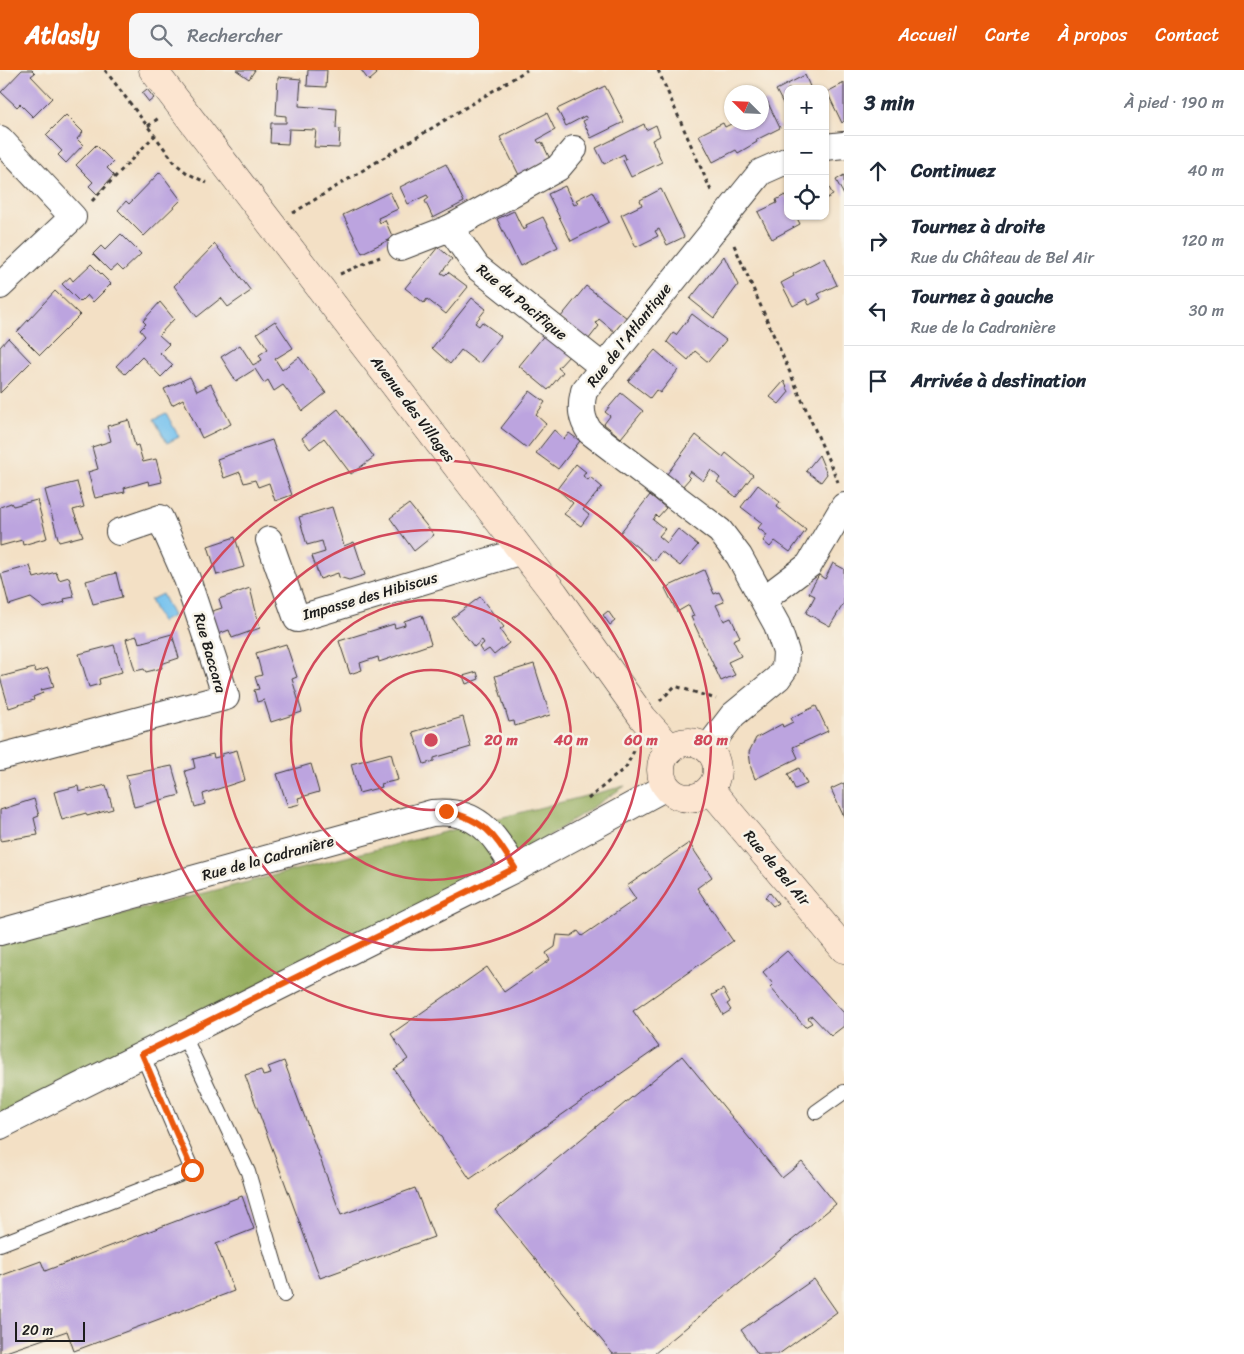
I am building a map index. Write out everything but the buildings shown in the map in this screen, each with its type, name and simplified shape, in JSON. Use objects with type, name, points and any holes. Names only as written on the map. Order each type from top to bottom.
[{"type":"street","name":"Avenue des Villages","points":[[153,70],[522,551],[643,718],[671,749]]},
{"type":"street","points":[[0,138],[73,217],[0,286]]},
{"type":"street","points":[[829,147],[844,145]]},
{"type":"street","points":[[401,248],[450,228],[558,168],[574,150]]},
{"type":"street","name":"Rue de l'Atlantique","points":[[764,599],[739,556],[720,530],[590,432],[584,424],[581,403],[584,391],[761,172],[784,162]]},
{"type":"street","name":"Rue du Pacifique","points":[[450,228],[477,267],[603,367]]},
{"type":"street","points":[[707,749],[733,714],[772,683],[785,668],[786,652],[764,599],[809,564],[842,497]]},
{"type":"street","name":"Rue Baccara","points":[[0,757],[226,697],[187,579],[160,518],[119,532]]},
{"type":"street","name":"Impasse des Hibiscus","points":[[269,540],[297,619],[522,551]]},
{"type":"street","points":[[692,742],[707,749],[716,764],[714,782],[710,789],[703,794],[687,798],[679,797],[666,787],[662,779],[662,763],[671,749],[692,742]]},
{"type":"street","points":[[0,1126],[515,868],[666,787]]},
{"type":"street","name":"Rue de Bel Air","points":[[710,789],[844,948]]},
{"type":"street","name":"Rue de la Cadranière","points":[[0,932],[432,813],[446,811],[460,814],[487,829],[500,843],[515,868]]},
{"type":"lane","points":[[183,1034],[248,1172],[284,1295]]},
{"type":"lane","points":[[0,1244],[192,1170],[142,1054]]},
{"type":"lane","points":[[816,1112],[842,1096]]},
{"type":"path","points":[[290,214],[527,70]]},
{"type":"path","points":[[658,70],[842,497]]},
{"type":"path","points":[[73,217],[86,207],[155,134]]},
{"type":"path","points":[[338,275],[401,248]]},
{"type":"path","points":[[587,800],[626,767],[635,750],[637,740],[633,727],[675,686],[721,701],[733,714]]},
{"type":"green space","points":[[625,786],[503,866],[0,1116],[0,945]]},
{"type":"water","points":[[166,413],[179,437],[167,443],[154,419]]},
{"type":"water","points":[[162,594],[173,616],[161,622],[150,600]]},
{"type":"route","points":[[192,1170],[142,1054],[515,868],[500,843],[487,829],[470,818],[446,811]]}]
